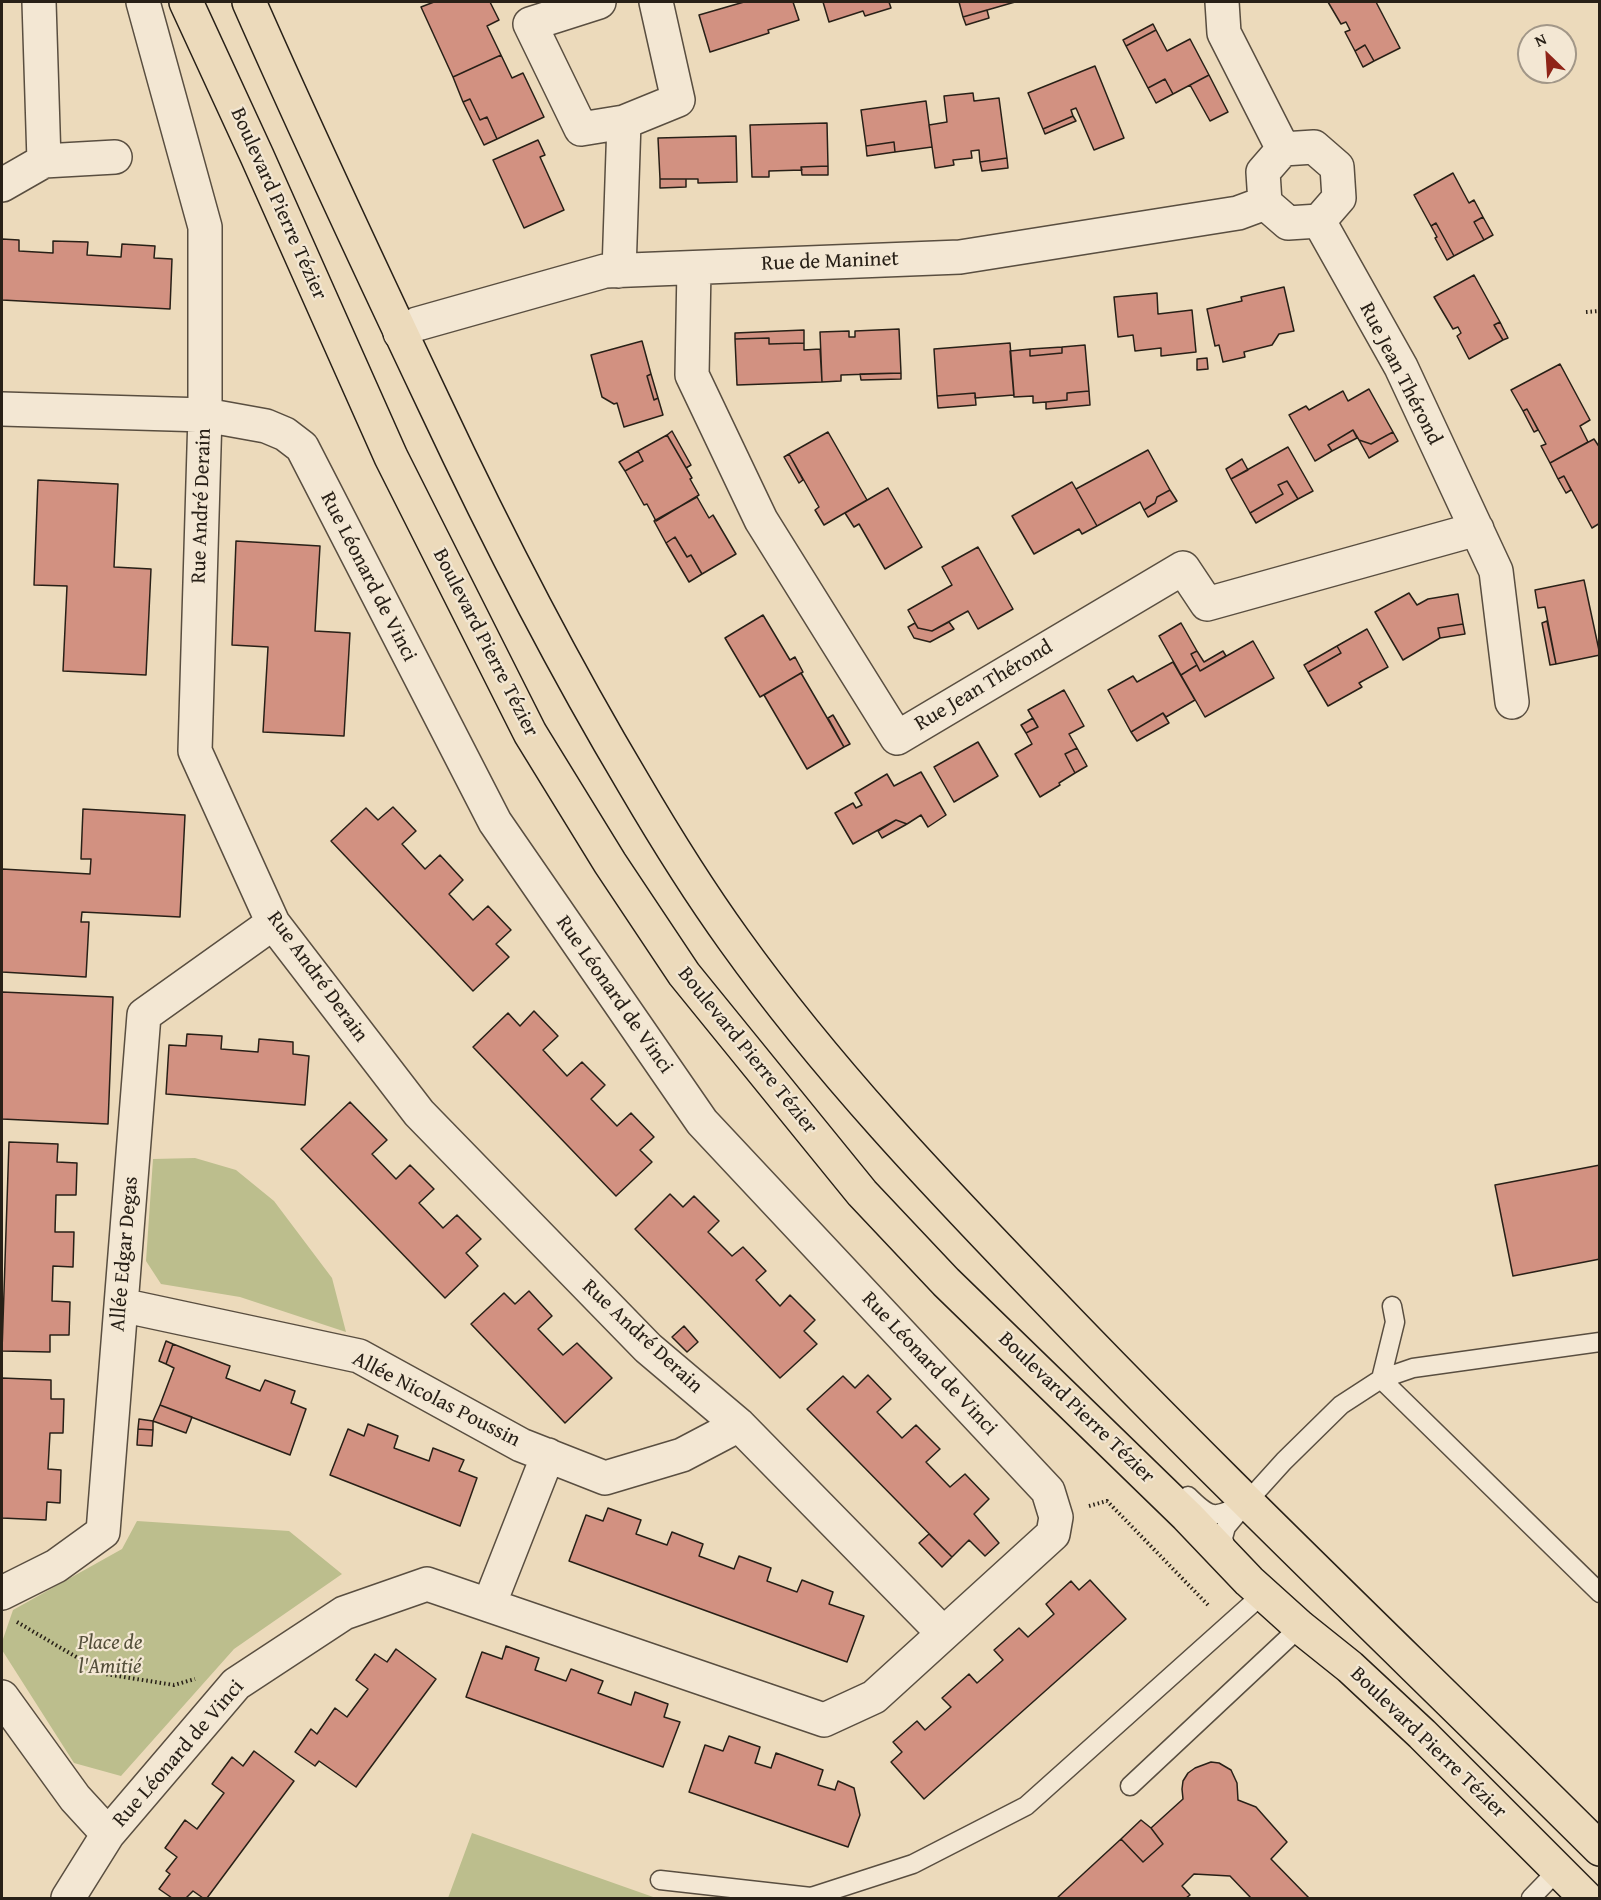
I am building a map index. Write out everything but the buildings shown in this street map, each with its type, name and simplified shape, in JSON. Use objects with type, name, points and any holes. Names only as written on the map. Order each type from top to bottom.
[{"type":"main road","name":"Boulevard Pierre Tézier","points":[[186,2],[391,458],[530,733],[610,863],[684,974],[862,1193],[946,1282],[1187,1516],[1233,1565],[1406,1719],[1586,1899]]},
{"type":"main road","points":[[249,2],[400,333],[488,518],[583,699],[673,850],[734,941],[831,1066],[957,1206],[1246,1503],[1309,1562],[1599,1849]]},
{"type":"street","points":[[39,2],[44,161]]},
{"type":"street","name":"Rue André Derain","points":[[143,2],[205,227],[205,415],[195,751],[273,923],[419,1113],[648,1348],[739,1425],[943,1634]]},
{"type":"street","points":[[599,2],[530,24],[581,129],[624,122],[678,100],[656,2]]},
{"type":"street","points":[[1222,2],[1224,33],[1283,149]]},
{"type":"street","points":[[619,271],[624,122]]},
{"type":"street","points":[[1314,147],[1337,167],[1339,198],[1319,221],[1288,223],[1265,203],[1263,172],[1283,149],[1314,147]]},
{"type":"street","points":[[2,185],[44,161],[116,157]]},
{"type":"street","name":"Rue de Maninet","points":[[400,333],[428,321],[605,272],[960,257],[1238,213],[1265,203]]},
{"type":"street","name":"Rue Jean Thérond","points":[[1319,221],[1401,368],[1496,572],[1512,702]]},
{"type":"street","name":"Rue Jean Thérond","points":[[694,268],[692,375],[761,520],[897,738],[1183,568],[1207,604],[1476,529]]},
{"type":"street","name":"Rue Léonard de Vinci","points":[[2,409],[205,415],[266,426],[285,434],[302,447],[495,822],[702,1122],[1048,1491],[1056,1517],[1053,1534],[874,1697],[824,1720],[427,1584],[344,1613],[236,1684],[108,1834],[68,1899]]},
{"type":"street","name":"Allée Edgar Degas","points":[[6,1606],[103,1532],[144,1015],[273,923]]},
{"type":"street","name":"Allée Nicolas Poussin","points":[[121,1305],[359,1356],[520,1445],[605,1478],[682,1455],[739,1425]]},
{"type":"street","points":[[489,1605],[548,1455]]},
{"type":"street","points":[[2,1697],[75,1798],[108,1834]]},
{"type":"lane","points":[[946,1282],[975,1298],[1008,1326],[1118,1437],[1168,1475],[1207,1513],[1222,1514],[1246,1503]]},
{"type":"lane","points":[[1381,1380],[1395,1323],[1392,1306]]},
{"type":"lane","points":[[1233,1565],[1223,1538],[1226,1527],[1284,1461],[1341,1405],[1381,1380],[1413,1368],[1599,1342]]},
{"type":"lane","points":[[1381,1380],[1599,1593]]},
{"type":"lane","points":[[660,1880],[811,1897],[913,1864],[1026,1806],[1264,1593]]},
{"type":"lane","points":[[1130,1786],[1300,1627]]},
{"type":"lane","points":[[1531,1899],[1558,1870]]},
{"type":"path","points":[[1586,312],[1599,311]]},
{"type":"path","points":[[1056,1517],[1107,1501],[1227,1625]]},
{"type":"path","points":[[6,1606],[105,1674],[174,1685],[212,1674],[236,1684]]},
{"type":"green space","points":[[195,1158],[236,1170],[274,1201],[332,1278],[346,1332],[240,1297],[161,1284],[146,1261],[153,1159]]},
{"type":"green space","name":"Place de l'Amitié","points":[[137,1521],[289,1531],[342,1574],[234,1649],[121,1776],[74,1763],[2,1650],[2,1642],[13,1610],[122,1549]]},
{"type":"green space","points":[[472,1833],[656,1898],[448,1898]]}]
